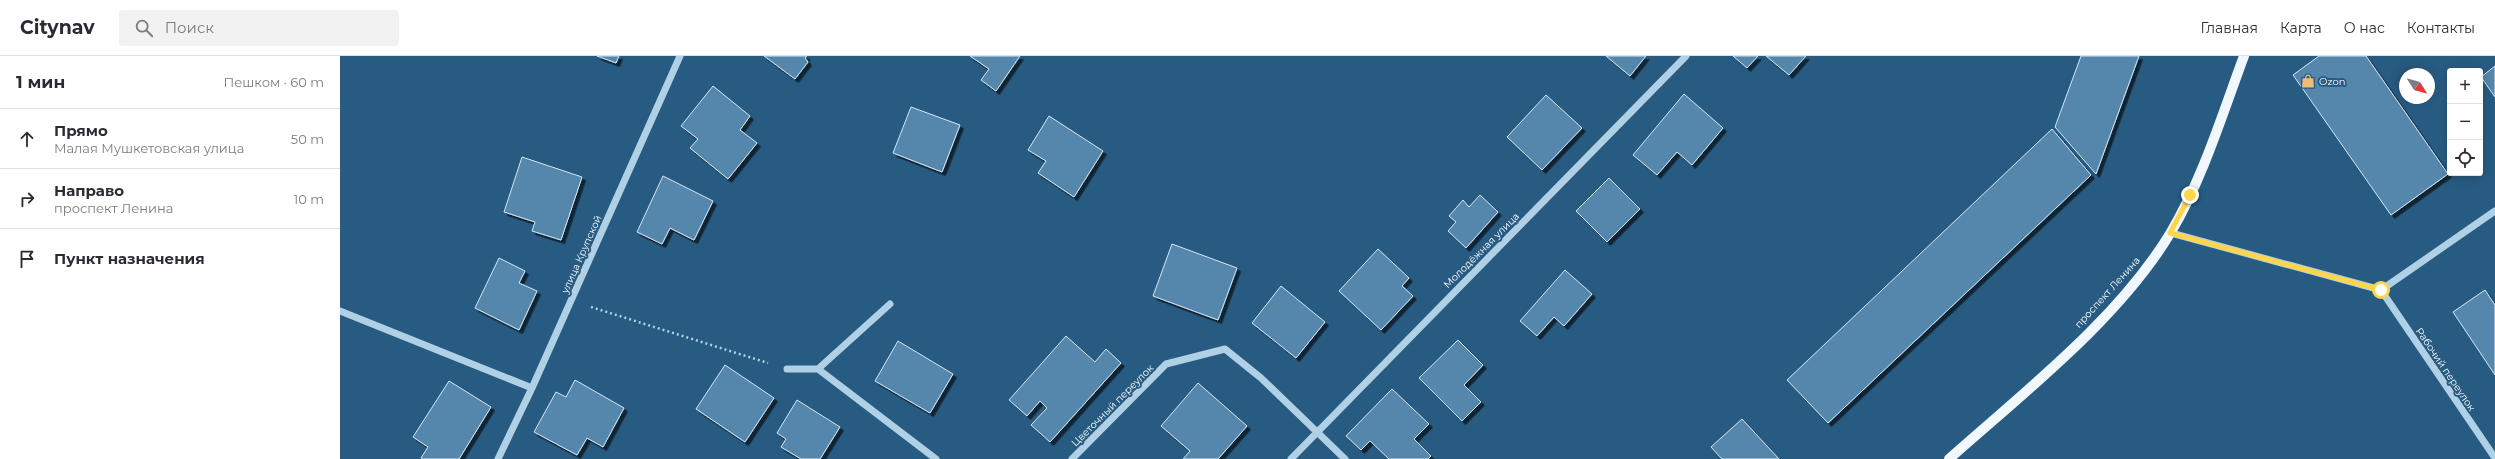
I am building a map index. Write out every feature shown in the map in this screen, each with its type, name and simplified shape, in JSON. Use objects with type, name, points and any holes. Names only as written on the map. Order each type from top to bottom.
[{"type":"main road","name":"проспект Ленина","points":[[1949,459],[2051,369],[2095,326],[2139,277],[2170,233],[2190,195],[2244,56]]},
{"type":"street","name":"улица Крупской","points":[[498,459],[572,301],[680,56]]},
{"type":"street","name":"Молодёжная улица","points":[[1291,459],[1686,56]]},
{"type":"street","points":[[2170,233],[2381,290],[2495,211]]},
{"type":"street","name":"Рабочий переулок","points":[[2381,290],[2495,458]]},
{"type":"street","points":[[818,369],[890,304]]},
{"type":"street","points":[[340,311],[532,388]]},
{"type":"street","name":"Цветочный переулок","points":[[1072,459],[1166,364],[1225,349],[1261,378],[1316,432]]},
{"type":"street","points":[[787,369],[818,369],[936,459]]},
{"type":"street","points":[[1316,432],[1345,459]]},
{"type":"path","points":[[572,301],[787,369]]},
{"type":"building","points":[[597,56],[619,56],[616,63]]},
{"type":"building","points":[[764,56],[807,56],[805,58],[808,62],[795,79]]},
{"type":"building","points":[[970,56],[1020,56],[996,91],[981,80],[989,69]]},
{"type":"building","points":[[1606,56],[1646,56],[1630,76]]},
{"type":"building","points":[[1733,56],[1758,56],[1747,68]]},
{"type":"building","points":[[1766,56],[1806,56],[1789,75]]},
{"type":"building","points":[[2081,56],[2139,56],[2096,174],[2055,127]]},
{"type":"building","points":[[2319,56],[2366,56],[2447,173],[2447,175],[2391,215],[2293,75]]},
{"type":"building","points":[[2495,66],[2495,97],[2483,80],[2483,75]]},
{"type":"building","points":[[713,86],[750,116],[740,130],[757,143],[728,179],[690,148],[698,139],[681,126]]},
{"type":"building","points":[[1684,94],[1723,128],[1692,165],[1677,152],[1657,175],[1633,155]]},
{"type":"building","points":[[1546,95],[1582,128],[1542,170],[1507,137]]},
{"type":"building","points":[[911,107],[960,125],[942,172],[893,153]]},
{"type":"building","points":[[1049,116],[1103,151],[1074,197],[1038,173],[1046,161],[1028,150]]},
{"type":"building","points":[[2052,129],[2091,175],[1828,423],[1787,380]]},
{"type":"building","points":[[522,157],[582,177],[561,240],[532,231],[535,222],[504,212]]},
{"type":"building","points":[[663,176],[713,201],[694,240],[670,228],[662,244],[637,232]]},
{"type":"building","points":[[1609,178],[1640,209],[1607,242],[1576,211]]},
{"type":"building","points":[[1480,195],[1498,212],[1466,248],[1448,231],[1456,222],[1449,216],[1463,200],[1469,207]]},
{"type":"building","points":[[1172,244],[1237,268],[1218,320],[1153,296]]},
{"type":"building","points":[[1378,249],[1409,278],[1402,286],[1413,296],[1381,330],[1339,291]]},
{"type":"building","points":[[499,258],[525,271],[519,283],[537,291],[519,330],[475,308]]},
{"type":"building","points":[[1565,270],[1592,294],[1564,326],[1554,317],[1537,336],[1520,321]]},
{"type":"building","points":[[1281,286],[1325,322],[1296,358],[1252,323]]},
{"type":"building","points":[[2485,290],[2495,305],[2495,375],[2453,312]]},
{"type":"building","points":[[1066,336],[1095,362],[1106,349],[1121,363],[1050,442],[1031,425],[1047,408],[1040,401],[1027,416],[1009,400]]},
{"type":"building","points":[[1458,340],[1483,365],[1464,385],[1481,402],[1462,421],[1419,378]]},
{"type":"building","points":[[898,341],[953,374],[930,413],[875,381]]},
{"type":"building","points":[[725,365],[774,398],[745,442],[696,409]]},
{"type":"building","points":[[575,380],[624,408],[603,447],[587,438],[577,455],[534,432],[556,392],[566,397]]},
{"type":"building","points":[[449,381],[491,407],[459,459],[423,459],[421,458],[428,447],[413,437]]},
{"type":"building","points":[[1198,383],[1247,426],[1218,459],[1183,459],[1190,451],[1161,426]]},
{"type":"building","points":[[1392,389],[1429,424],[1414,439],[1431,456],[1428,459],[1389,459],[1370,441],[1361,450],[1346,436]]},
{"type":"building","points":[[797,400],[840,427],[820,459],[801,459],[781,447],[786,439],[777,433]]},
{"type":"building","points":[[1742,419],[1779,459],[1722,459],[1711,447]]},
{"type":"place","name":"Ozon","points":[[2308,81]]},
{"type":"route","points":[[2190,195],[2170,233],[2381,290]]}]
